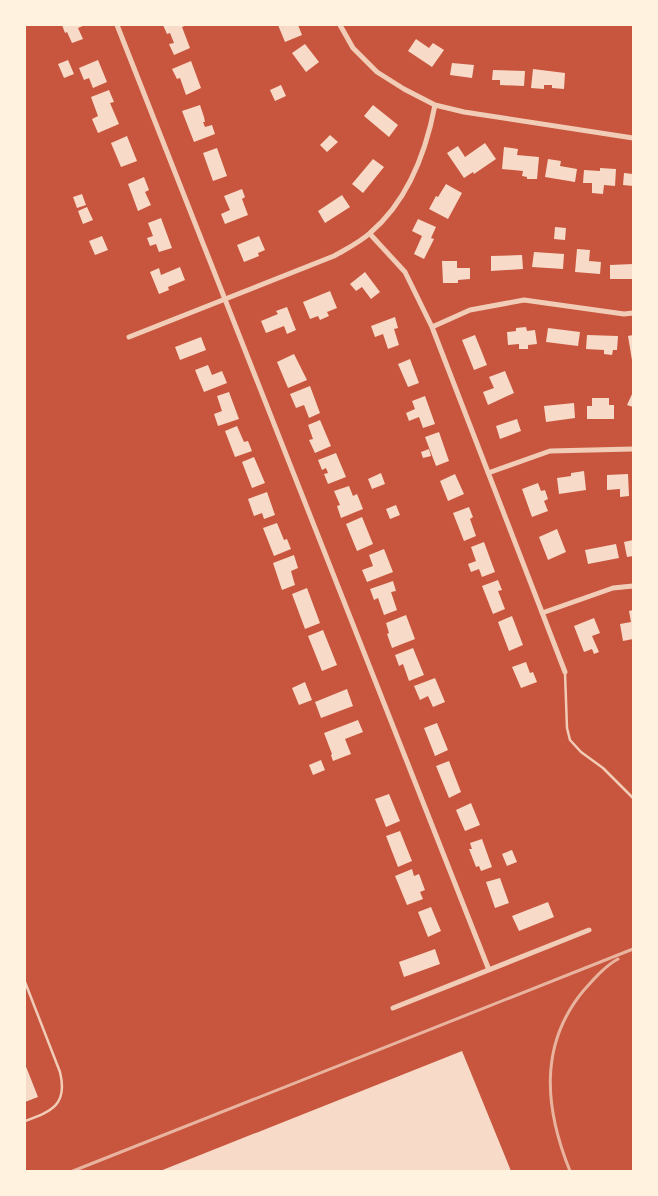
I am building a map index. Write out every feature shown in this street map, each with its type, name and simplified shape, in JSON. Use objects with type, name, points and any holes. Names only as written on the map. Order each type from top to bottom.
[{"type":"street","points":[[116,25],[489,970]]},
{"type":"street","points":[[340,25],[353,48],[377,72],[435,105],[464,112],[633,138]]},
{"type":"street","points":[[129,337],[334,256],[370,234],[385,219],[412,178],[430,133],[435,105]]},
{"type":"street","points":[[370,234],[405,272],[432,327],[565,672]]},
{"type":"street","points":[[432,327],[470,310],[524,300],[624,314],[633,313]]},
{"type":"street","points":[[488,472],[550,451],[606,448],[633,449]]},
{"type":"street","points":[[542,613],[613,588],[633,586]]},
{"type":"street","points":[[393,1008],[589,930]]},
{"type":"lane","points":[[565,672],[566,728],[570,740],[581,752],[603,768],[633,798]]},
{"type":"lane","points":[[25,982],[60,1072],[63,1085],[60,1102],[48,1113],[25,1121]]},
{"type":"building","points":[[62,25],[85,25],[78,28],[83,39],[72,43]]},
{"type":"building","points":[[163,25],[187,25],[182,27],[190,48],[174,55],[169,44],[174,43],[170,33],[167,34]]},
{"type":"building","points":[[278,25],[298,25],[302,35],[285,42]]},
{"type":"building","points":[[416,39],[429,48],[433,43],[444,50],[432,67],[408,51]]},
{"type":"building","points":[[305,44],[319,62],[306,72],[292,53]]},
{"type":"building","points":[[68,60],[74,74],[64,78],[58,64]]},
{"type":"building","points":[[98,60],[107,82],[93,88],[89,78],[84,80],[79,68]]},
{"type":"building","points":[[191,61],[201,88],[186,95],[180,78],[177,79],[172,69]]},
{"type":"building","points":[[452,63],[474,65],[472,78],[450,75]]},
{"type":"building","points":[[533,69],[565,73],[564,89],[552,88],[552,85],[544,85],[544,89],[531,88]]},
{"type":"building","points":[[493,70],[525,71],[524,86],[500,85],[500,80],[492,80]]},
{"type":"building","points":[[281,85],[286,96],[275,101],[270,90]]},
{"type":"building","points":[[109,90],[114,102],[110,103],[119,124],[98,133],[92,119],[98,116],[91,97]]},
{"type":"building","points":[[200,105],[205,127],[212,125],[215,134],[194,142],[182,111]]},
{"type":"building","points":[[373,105],[398,125],[389,137],[364,116]]},
{"type":"building","points":[[330,135],[338,142],[327,152],[320,145]]},
{"type":"building","points":[[127,136],[137,161],[121,167],[111,143]]},
{"type":"building","points":[[485,143],[496,159],[474,174],[473,172],[464,178],[447,153],[458,146],[465,157]]},
{"type":"building","points":[[504,147],[518,149],[517,155],[539,157],[537,179],[527,179],[527,177],[522,176],[523,171],[502,169]]},
{"type":"building","points":[[217,148],[227,176],[213,181],[203,153]]},
{"type":"building","points":[[373,159],[384,167],[363,193],[352,184]]},
{"type":"building","points":[[548,159],[561,161],[560,166],[577,169],[575,182],[545,177]]},
{"type":"building","points":[[600,168],[616,169],[615,186],[604,185],[603,194],[592,193],[592,183],[583,183],[584,170],[600,171]]},
{"type":"building","points":[[624,173],[633,174],[633,186],[623,185]]},
{"type":"building","points":[[144,177],[149,190],[145,192],[151,205],[138,211],[128,184]]},
{"type":"building","points":[[446,184],[462,193],[448,219],[429,209],[436,196],[438,197]]},
{"type":"building","points":[[242,189],[245,197],[242,199],[248,215],[225,224],[221,214],[230,210],[224,196]]},
{"type":"building","points":[[82,194],[86,205],[77,208],[73,197]]},
{"type":"building","points":[[342,195],[350,207],[325,223],[318,211]]},
{"type":"building","points":[[87,207],[93,220],[83,224],[78,211]]},
{"type":"building","points":[[161,218],[172,248],[159,252],[156,244],[150,246],[147,238],[153,236],[148,223]]},
{"type":"building","points":[[418,219],[436,227],[431,238],[434,239],[424,259],[414,254],[422,236],[412,231]]},
{"type":"building","points":[[555,227],[566,228],[565,240],[554,239]]},
{"type":"building","points":[[102,236],[108,250],[95,255],[89,241]]},
{"type":"building","points":[[259,236],[265,250],[258,253],[259,256],[244,262],[237,245]]},
{"type":"building","points":[[577,249],[590,250],[589,261],[601,262],[600,274],[575,272]]},
{"type":"building","points":[[534,252],[564,254],[563,269],[532,267]]},
{"type":"building","points":[[522,255],[523,269],[491,271],[491,256]]},
{"type":"building","points":[[442,261],[457,261],[457,268],[470,268],[470,279],[458,280],[458,283],[443,283]]},
{"type":"building","points":[[633,264],[633,279],[610,279],[610,265]]},
{"type":"building","points":[[180,267],[185,280],[168,287],[169,290],[159,294],[150,272],[159,268],[161,275]]},
{"type":"building","points":[[365,272],[380,292],[371,299],[362,287],[356,291],[350,284]]},
{"type":"building","points":[[330,291],[337,308],[327,312],[329,316],[320,320],[318,316],[310,319],[303,302]]},
{"type":"building","points":[[287,307],[296,330],[287,334],[284,326],[266,333],[261,321],[278,314],[276,311]]},
{"type":"building","points":[[395,317],[398,328],[394,329],[399,345],[388,349],[383,334],[375,337],[371,326]]},
{"type":"building","points":[[526,327],[527,331],[535,330],[537,344],[528,345],[528,349],[519,349],[519,344],[508,345],[507,332],[516,331],[516,328]]},
{"type":"building","points":[[548,328],[580,332],[578,346],[546,342]]},
{"type":"building","points":[[475,335],[487,365],[474,370],[462,340]]},
{"type":"building","points":[[587,335],[618,336],[617,350],[613,350],[612,355],[604,354],[604,350],[586,349]]},
{"type":"building","points":[[633,335],[633,359],[632,360],[628,336]]},
{"type":"building","points":[[201,337],[206,350],[180,360],[175,347]]},
{"type":"building","points":[[294,354],[307,380],[288,388],[277,362]]},
{"type":"building","points":[[410,359],[419,383],[408,387],[398,364]]},
{"type":"building","points":[[208,365],[212,375],[222,371],[227,383],[204,392],[195,370]]},
{"type":"building","points":[[505,371],[514,393],[488,405],[483,392],[494,388],[489,377]]},
{"type":"building","points":[[310,386],[320,413],[309,418],[304,405],[296,408],[290,394]]},
{"type":"building","points":[[229,392],[239,419],[218,426],[214,414],[222,411],[217,396]]},
{"type":"building","points":[[633,392],[633,407],[627,405]]},
{"type":"building","points":[[425,396],[435,424],[423,428],[419,417],[409,421],[406,413],[415,409],[412,401]]},
{"type":"building","points":[[592,398],[609,398],[609,405],[614,405],[614,419],[587,419],[587,406],[592,406]]},
{"type":"building","points":[[574,403],[575,418],[546,422],[544,406]]},
{"type":"building","points":[[517,419],[521,431],[500,439],[496,426]]},
{"type":"building","points":[[320,420],[331,446],[315,453],[309,440],[313,439],[308,425]]},
{"type":"building","points":[[237,426],[244,442],[248,441],[252,451],[235,457],[225,431]]},
{"type":"building","points":[[439,432],[449,461],[436,466],[425,437]]},
{"type":"building","points":[[429,449],[431,456],[423,458],[421,452]]},
{"type":"building","points":[[336,453],[346,477],[328,484],[324,474],[328,473],[326,468],[322,470],[318,460]]},
{"type":"building","points":[[254,457],[265,483],[252,488],[242,462]]},
{"type":"building","points":[[584,471],[586,490],[559,494],[557,478],[571,476],[571,473]]},
{"type":"building","points":[[381,473],[385,484],[372,489],[368,479]]},
{"type":"building","points":[[455,474],[464,494],[448,501],[440,481]]},
{"type":"building","points":[[628,474],[629,496],[620,497],[620,489],[607,490],[607,475]]},
{"type":"building","points":[[538,483],[541,491],[545,490],[548,499],[544,501],[548,511],[532,517],[522,489]]},
{"type":"building","points":[[349,486],[353,496],[357,494],[363,509],[341,518],[337,506],[340,505],[334,491]]},
{"type":"building","points":[[267,492],[275,515],[264,519],[262,513],[254,516],[248,499]]},
{"type":"building","points":[[396,505],[400,515],[390,519],[386,509]]},
{"type":"building","points":[[469,507],[473,517],[470,519],[476,536],[464,541],[453,513]]},
{"type":"building","points":[[362,517],[373,544],[357,551],[346,524]]},
{"type":"building","points":[[277,523],[284,540],[287,539],[291,549],[274,556],[263,528]]},
{"type":"building","points":[[557,529],[566,552],[548,560],[539,537]]},
{"type":"building","points":[[633,540],[633,556],[627,557],[624,542]]},
{"type":"building","points":[[484,542],[495,572],[482,577],[479,569],[471,572],[468,564],[476,561],[471,547]]},
{"type":"building","points":[[616,544],[619,558],[588,564],[585,550]]},
{"type":"building","points":[[384,549],[393,572],[367,582],[362,570],[373,566],[369,555]]},
{"type":"building","points":[[294,555],[298,568],[291,571],[295,585],[282,590],[273,563]]},
{"type":"building","points":[[498,580],[502,590],[498,591],[505,609],[493,614],[482,586]]},
{"type":"building","points":[[393,581],[396,591],[391,592],[397,610],[384,615],[378,598],[374,600],[370,589]]},
{"type":"building","points":[[307,588],[320,623],[305,629],[292,594]]},
{"type":"building","points":[[633,610],[633,639],[623,641],[620,624],[631,622],[629,611]]},
{"type":"building","points":[[406,615],[415,639],[392,648],[387,634],[389,633],[386,623]]},
{"type":"building","points":[[512,616],[523,645],[509,651],[498,622]]},
{"type":"building","points":[[594,618],[600,633],[592,636],[599,652],[594,654],[592,649],[584,652],[574,626]]},
{"type":"building","points":[[323,630],[337,665],[322,671],[308,636]]},
{"type":"building","points":[[413,648],[424,675],[409,681],[403,664],[399,666],[395,655]]},
{"type":"building","points":[[526,662],[530,673],[533,672],[537,682],[521,688],[512,667]]},
{"type":"building","points":[[435,678],[445,702],[433,707],[428,696],[420,700],[414,686]]},
{"type":"building","points":[[305,682],[312,700],[299,705],[292,688]]},
{"type":"building","points":[[347,689],[353,706],[321,718],[315,702]]},
{"type":"building","points":[[358,720],[363,732],[345,739],[351,754],[333,761],[324,733]]},
{"type":"building","points":[[437,723],[448,750],[435,756],[424,728]]},
{"type":"building","points":[[321,760],[325,770],[313,775],[309,765]]},
{"type":"building","points":[[449,761],[461,792],[449,798],[436,766]]},
{"type":"building","points":[[389,794],[400,821],[386,827],[375,799]]},
{"type":"building","points":[[471,803],[480,825],[465,831],[456,810]]},
{"type":"building","points":[[400,831],[412,861],[398,867],[386,836]]},
{"type":"building","points":[[482,839],[492,867],[481,871],[479,866],[476,867],[469,849],[472,849],[470,843]]},
{"type":"building","points":[[512,850],[517,862],[507,866],[502,854]]},
{"type":"building","points":[[412,869],[414,876],[419,874],[425,890],[420,892],[423,899],[407,905],[395,876]]},
{"type":"building","points":[[500,878],[509,903],[495,908],[486,882]]},
{"type":"building","points":[[548,902],[554,917],[519,931],[512,916]]},
{"type":"building","points":[[431,907],[441,931],[428,937],[418,912]]},
{"type":"building","points":[[435,949],[440,964],[404,977],[399,962]]},
{"type":"building","points":[[462,1051],[511,1171],[160,1171]]},
{"type":"building","points":[[25,1064],[38,1097],[25,1102]]},
{"type":"railway","points":[[73,1171],[633,949]]},
{"type":"railway","points":[[570,1171],[555,1124],[551,1101],[550,1078],[553,1055],[559,1033],[569,1011],[596,977],[618,959]]}]
